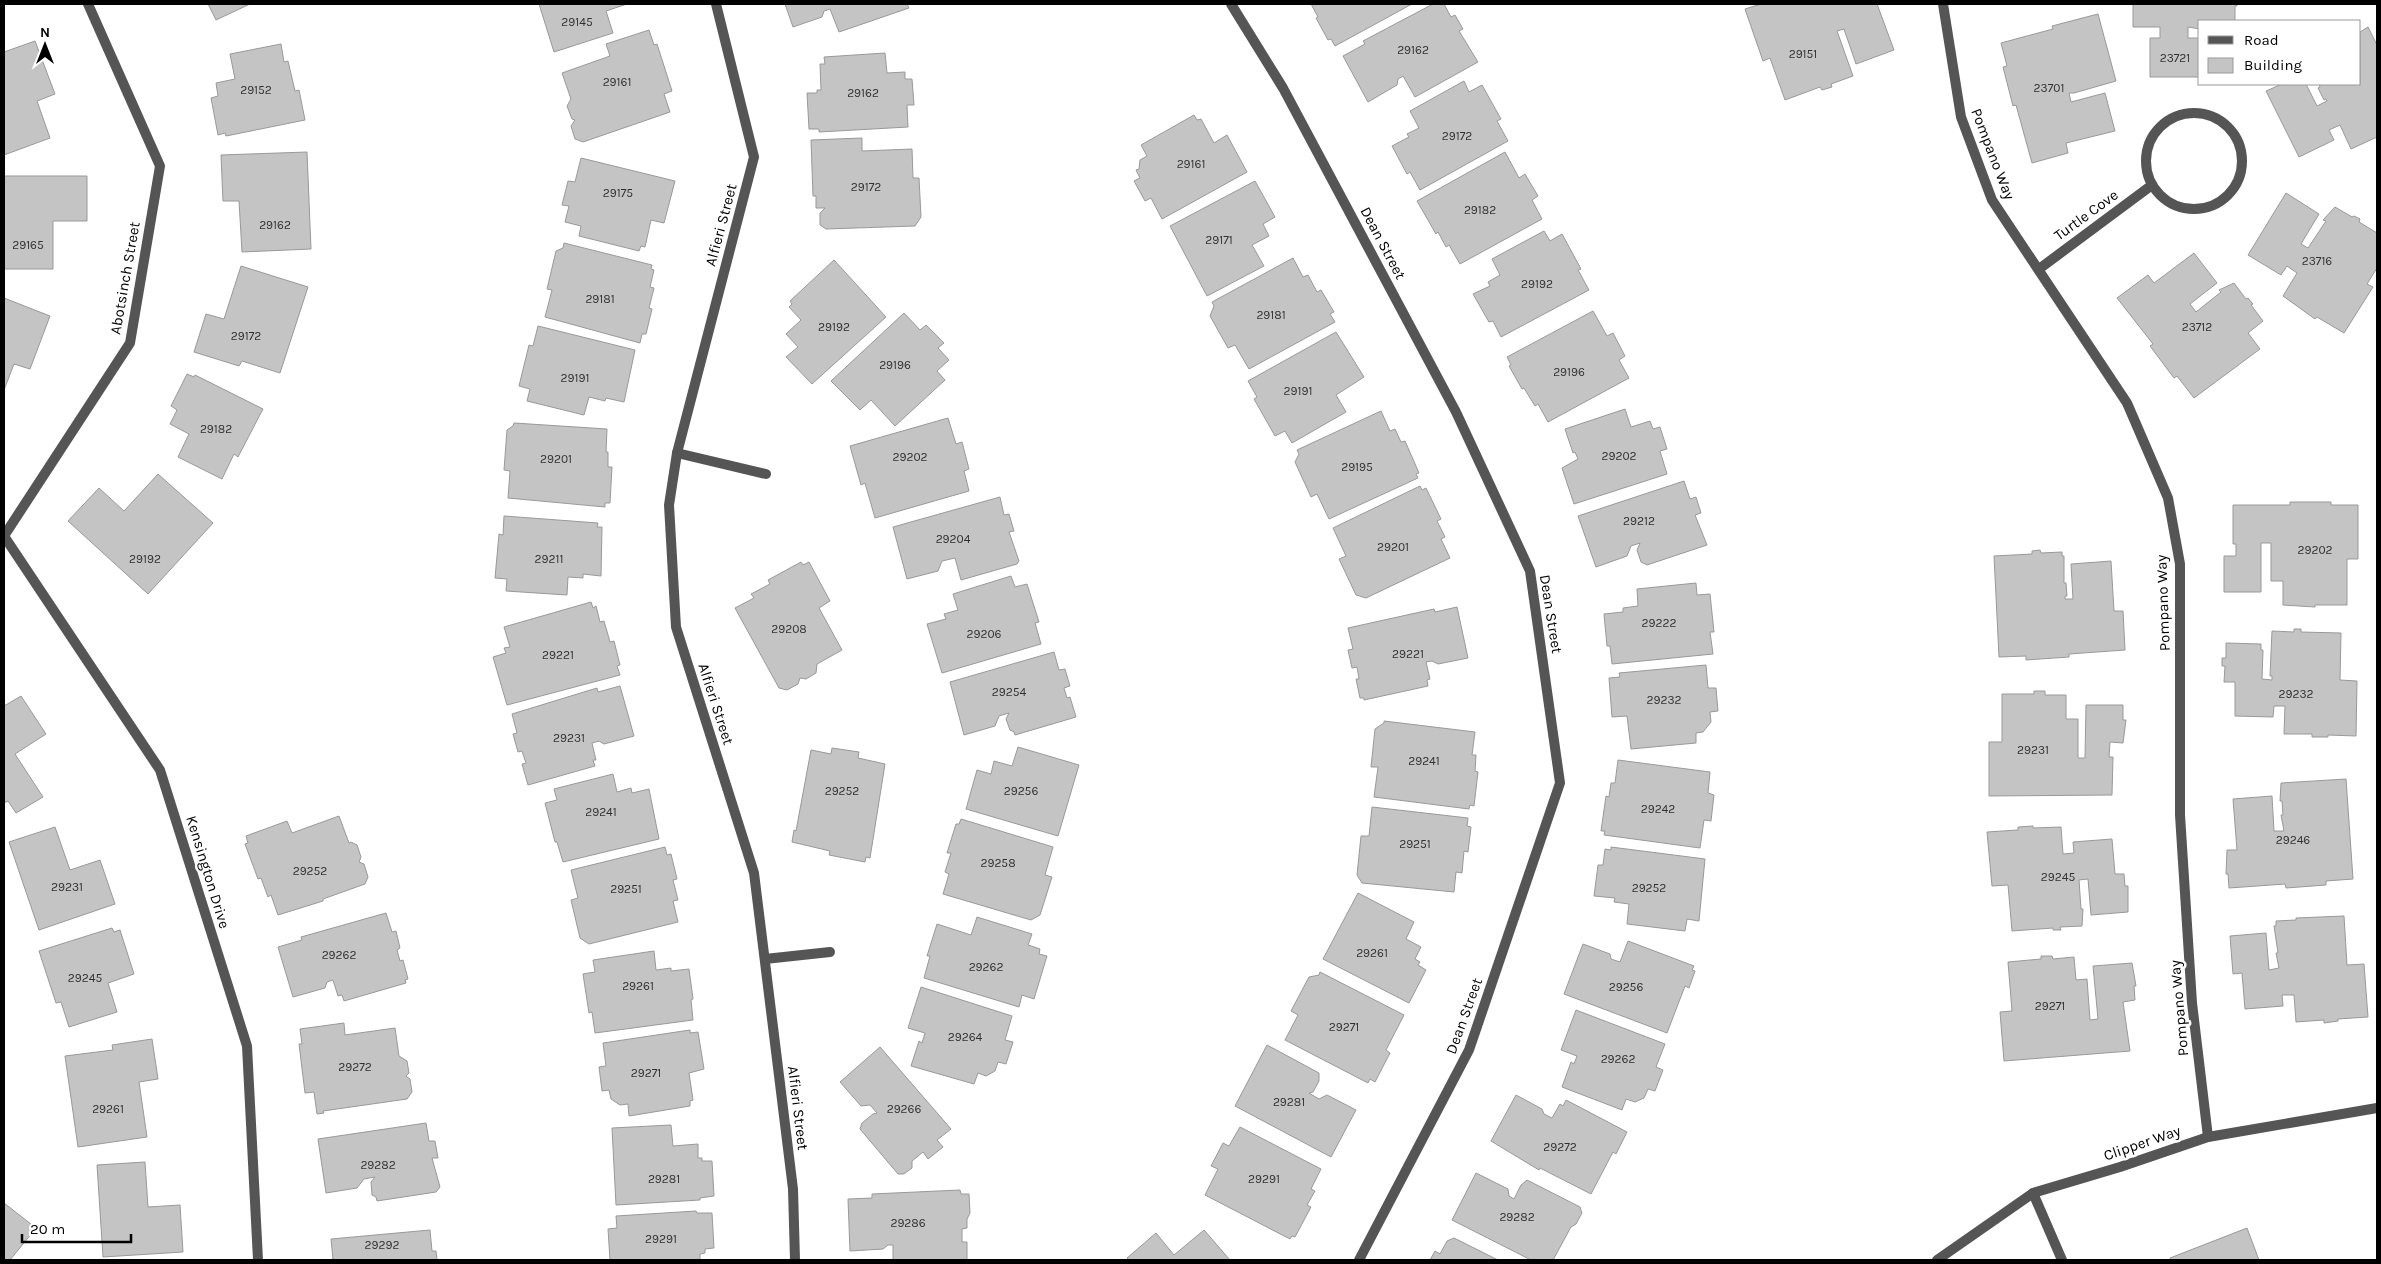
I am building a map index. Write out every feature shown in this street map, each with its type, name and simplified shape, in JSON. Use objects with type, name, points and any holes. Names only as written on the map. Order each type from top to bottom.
[{"type":"street","name":"Abotsinch Street","points":[[4,536],[130,343],[160,166],[88,4]]},
{"type":"street","name":"Alfieri Street","points":[[716,4],[754,157],[677,453],[669,505],[676,627],[754,873],[793,1188],[796,1260]]},
{"type":"street","name":"Dean Street","points":[[1230,4],[1283,88],[1456,412],[1530,572],[1560,783],[1469,1050],[1360,1260]]},
{"type":"street","name":"Pompano Way","points":[[1943,4],[1961,117],[1992,200],[2127,403],[2168,498],[2180,564],[2180,815],[2192,1003],[2208,1137]]},
{"type":"street","points":[[2187,113],[2202,113],[2217,118],[2230,128],[2239,141],[2243,157],[2242,173],[2235,188],[2224,200],[2209,208],[2192,210],[2176,206],[2162,198],[2152,186],[2146,171],[2146,155],[2150,140],[2159,128],[2172,118],[2187,113]]},
{"type":"street","name":"Turtle Cove","points":[[2039,269],[2152,186]]},
{"type":"street","points":[[677,453],[766,474]]},
{"type":"street","name":"Kensington Drive","points":[[4,536],[160,770],[246,1046],[258,1260]]},
{"type":"street","points":[[765,959],[830,952]]},
{"type":"street","name":"Clipper Way","points":[[1937,1260],[2033,1193],[2120,1167],[2208,1137],[2377,1108]]},
{"type":"street","points":[[2033,1193],[2062,1260]]},
{"type":"building","points":[[208,4],[250,4],[216,20]]},
{"type":"building","points":[[539,4],[627,4],[606,11],[613,33],[554,52]]},
{"type":"building","points":[[785,4],[907,4],[909,8],[839,32],[830,9],[824,11],[822,17],[793,27]]},
{"type":"building","points":[[1311,4],[1412,4],[1335,46],[1331,39],[1328,40]]},
{"type":"building","points":[[1433,4],[1444,4],[1451,17],[1455,15],[1463,29],[1459,31],[1478,62],[1415,97],[1403,76],[1398,79],[1397,85],[1368,102],[1343,56],[1365,44],[1363,41]]},
{"type":"building","points":[[1761,4],[1877,4],[1894,50],[1856,64],[1844,29],[1837,31],[1853,76],[1831,84],[1832,87],[1822,90],[1820,87],[1785,100],[1770,58],[1763,61],[1745,9]]},
{"type":"building","points":[[2133,4],[2237,4],[2235,6],[2235,20],[2198,20],[2198,29],[2188,27],[2188,38],[2198,38],[2198,77],[2150,77],[2150,38],[2160,38],[2160,27],[2133,27]]},
{"type":"building","points":[[2098,14],[2116,81],[2069,93],[2071,102],[2105,93],[2115,131],[2066,143],[2068,153],[2032,163],[2016,105],[2013,106],[2003,67],[2007,66],[2001,43],[2053,29],[2052,26]]},
{"type":"building","points":[[2368,27],[2377,45],[2377,137],[2351,149],[2340,125],[2329,130],[2334,140],[2299,157],[2266,91],[2280,85],[2306,85],[2317,106],[2327,101],[2326,99],[2324,100],[2318,88],[2319,85],[2361,85],[2361,31]]},
{"type":"building","points":[[649,30],[654,45],[657,44],[672,91],[664,94],[670,112],[583,142],[575,139],[571,126],[575,120],[572,119],[567,106],[571,99],[562,73],[610,56],[606,44]]},
{"type":"building","points":[[35,41],[55,94],[37,101],[50,138],[4,155],[4,52]]},
{"type":"building","points":[[281,44],[284,62],[288,61],[295,91],[299,90],[305,120],[226,136],[225,133],[218,135],[211,98],[218,96],[216,83],[235,79],[230,54]]},
{"type":"building","points":[[885,53],[887,73],[905,72],[905,79],[912,79],[914,105],[907,105],[908,127],[819,132],[819,129],[809,129],[807,93],[817,93],[817,90],[821,90],[820,64],[825,64],[824,57]]},
{"type":"building","points":[[1464,81],[1469,92],[1482,85],[1501,119],[1497,121],[1508,141],[1420,190],[1410,172],[1407,174],[1392,146],[1409,137],[1407,134],[1419,128],[1410,111]]},
{"type":"building","points":[[1194,115],[1197,120],[1201,119],[1214,143],[1227,135],[1247,172],[1162,219],[1151,198],[1145,201],[1134,181],[1140,178],[1136,170],[1139,169],[1140,160],[1147,156],[1141,145]]},
{"type":"building","points":[[862,138],[862,151],[912,149],[913,178],[919,178],[921,217],[915,226],[826,229],[820,225],[820,213],[825,208],[816,208],[816,196],[813,196],[811,140]]},
{"type":"building","points":[[307,152],[311,249],[242,252],[239,201],[223,201],[221,155]]},
{"type":"building","points":[[1505,152],[1519,178],[1525,174],[1538,196],[1532,200],[1542,219],[1460,264],[1449,245],[1446,247],[1438,232],[1436,234],[1417,201]]},
{"type":"building","points":[[581,158],[675,181],[664,223],[651,220],[645,247],[641,246],[639,251],[579,236],[581,226],[565,222],[569,206],[562,205],[568,181],[575,182]]},
{"type":"building","points":[[4,176],[87,176],[87,221],[53,221],[53,269],[4,269]]},
{"type":"building","points":[[1255,181],[1275,217],[1263,224],[1269,236],[1252,245],[1264,266],[1207,296],[1170,226]]},
{"type":"building","points":[[2286,193],[2319,214],[2301,244],[2308,248],[2326,221],[2323,220],[2335,207],[2352,217],[2360,219],[2359,222],[2377,233],[2377,268],[2367,284],[2373,287],[2344,333],[2317,317],[2315,319],[2283,296],[2297,273],[2287,266],[2281,275],[2248,255]]},
{"type":"building","points":[[1544,231],[1550,241],[1562,234],[1581,269],[1578,270],[1589,290],[1501,337],[1493,321],[1489,322],[1473,294],[1490,286],[1488,282],[1500,275],[1492,259]]},
{"type":"building","points":[[564,243],[652,265],[651,269],[654,270],[650,287],[654,288],[649,308],[652,309],[646,334],[642,334],[640,343],[545,317],[552,290],[547,289],[556,251],[563,248]]},
{"type":"building","points":[[2194,253],[2217,283],[2190,304],[2196,312],[2221,292],[2219,290],[2234,283],[2246,299],[2248,298],[2253,304],[2251,305],[2263,321],[2248,333],[2260,349],[2194,398],[2177,376],[2174,378],[2150,346],[2153,344],[2117,298],[2148,275],[2154,283]]},
{"type":"building","points":[[1293,258],[1303,277],[1308,275],[1317,292],[1321,290],[1334,312],[1330,314],[1335,322],[1249,369],[1235,345],[1228,348],[1210,316],[1214,306],[1212,302]]},
{"type":"building","points":[[834,260],[886,317],[812,384],[786,357],[798,347],[786,334],[801,320],[789,307],[792,304],[790,301]]},
{"type":"building","points":[[241,266],[308,287],[280,373],[242,361],[239,366],[194,352],[206,314],[224,319]]},
{"type":"building","points":[[4,298],[50,316],[30,369],[14,364],[4,390]]},
{"type":"building","points":[[1593,311],[1607,336],[1613,333],[1625,356],[1619,360],[1629,378],[1548,422],[1538,404],[1535,406],[1524,388],[1522,389],[1509,366],[1511,365],[1507,357]]},
{"type":"building","points":[[904,313],[920,330],[926,325],[944,343],[938,348],[949,360],[937,371],[945,380],[895,426],[871,400],[860,410],[831,381]]},
{"type":"building","points":[[538,326],[635,350],[624,402],[606,398],[605,401],[589,397],[584,415],[527,401],[530,389],[519,386],[529,345],[533,346]]},
{"type":"building","points":[[1336,332],[1364,377],[1336,395],[1346,412],[1292,443],[1285,431],[1275,436],[1254,399],[1257,397],[1248,381]]},
{"type":"building","points":[[187,374],[194,377],[195,375],[263,409],[238,457],[234,454],[222,479],[178,457],[189,434],[170,424],[177,410],[171,406]]},
{"type":"building","points":[[1625,409],[1631,427],[1650,421],[1653,429],[1660,427],[1667,449],[1660,451],[1667,474],[1574,504],[1562,468],[1578,459],[1575,452],[1573,453],[1565,429]]},
{"type":"building","points":[[1381,411],[1390,431],[1395,429],[1401,442],[1405,441],[1419,473],[1416,474],[1418,478],[1329,519],[1317,494],[1311,497],[1295,462],[1299,454],[1297,450]]},
{"type":"building","points":[[948,418],[956,444],[962,442],[969,469],[964,471],[969,491],[875,518],[865,483],[861,485],[850,446]]},
{"type":"building","points":[[514,423],[607,429],[606,452],[608,452],[608,467],[612,467],[610,503],[605,503],[605,507],[508,498],[510,471],[504,470],[507,430]]},
{"type":"building","points":[[158,474],[213,523],[148,594],[68,521],[99,488],[124,511]]},
{"type":"building","points":[[1684,481],[1690,499],[1696,497],[1701,513],[1695,515],[1707,545],[1647,565],[1641,562],[1637,550],[1640,543],[1631,546],[1627,556],[1596,567],[1578,516]]},
{"type":"building","points":[[1420,486],[1422,490],[1426,488],[1441,519],[1437,521],[1445,537],[1441,539],[1450,558],[1366,598],[1356,595],[1339,559],[1346,556],[1333,528]]},
{"type":"building","points":[[1000,497],[1004,515],[1009,514],[1014,531],[1009,532],[1019,561],[1017,564],[961,580],[955,558],[942,561],[938,571],[907,579],[893,527]]},
{"type":"building","points":[[2290,502],[2331,502],[2331,505],[2358,505],[2358,559],[2347,559],[2347,605],[2315,605],[2315,607],[2283,605],[2283,581],[2271,581],[2271,543],[2261,543],[2261,592],[2224,592],[2224,556],[2236,556],[2236,544],[2233,544],[2233,505],[2290,505]]},
{"type":"building","points":[[504,516],[598,523],[597,527],[602,527],[601,576],[583,574],[583,578],[568,577],[567,595],[506,591],[507,579],[495,578],[499,534],[503,535]]},
{"type":"building","points":[[2040,550],[2041,553],[2062,552],[2062,556],[2064,556],[2064,583],[2066,583],[2067,596],[2065,596],[2065,599],[2073,599],[2071,564],[2111,561],[2114,611],[2123,611],[2125,650],[2069,654],[2069,657],[2026,660],[2026,656],[1999,657],[1994,556],[2032,554],[2032,551]]},
{"type":"building","points":[[801,562],[803,565],[809,562],[830,601],[819,608],[842,650],[817,664],[816,673],[806,679],[800,678],[798,684],[787,690],[779,688],[735,608],[754,598],[751,594],[770,584],[768,580]]},
{"type":"building","points":[[1011,576],[1015,587],[1027,584],[1039,622],[1035,623],[1041,644],[942,673],[927,624],[946,619],[944,614],[958,610],[953,594]]},
{"type":"building","points":[[1696,583],[1697,595],[1710,594],[1714,632],[1710,632],[1713,654],[1612,664],[1610,646],[1607,646],[1604,614],[1623,612],[1623,608],[1638,606],[1637,589]]},
{"type":"building","points":[[591,602],[593,608],[596,606],[600,622],[604,621],[610,642],[614,641],[620,665],[617,666],[620,675],[507,705],[493,657],[506,653],[504,648],[510,647],[504,627]]},
{"type":"building","points":[[1457,607],[1468,658],[1438,664],[1432,661],[1426,662],[1430,679],[1427,680],[1428,686],[1364,700],[1364,698],[1360,698],[1356,679],[1359,679],[1357,667],[1352,668],[1348,650],[1353,649],[1348,628],[1434,609],[1435,612]]},
{"type":"building","points":[[2294,629],[2301,629],[2301,632],[2341,633],[2340,680],[2357,681],[2356,736],[2328,735],[2328,737],[2312,737],[2312,734],[2284,734],[2285,706],[2274,706],[2273,717],[2235,716],[2235,682],[2224,682],[2225,666],[2222,666],[2222,658],[2226,658],[2226,643],[2261,644],[2261,650],[2263,650],[2262,679],[2272,680],[2272,676],[2270,676],[2272,631],[2294,632]]},
{"type":"building","points":[[1054,652],[1059,670],[1065,669],[1070,686],[1064,688],[1067,698],[1070,697],[1076,717],[1015,735],[1010,730],[1006,719],[1009,713],[999,716],[995,726],[964,735],[950,682]]},
{"type":"building","points":[[1706,665],[1708,688],[1716,688],[1718,711],[1710,712],[1711,722],[1703,732],[1696,733],[1696,743],[1631,749],[1627,716],[1612,717],[1609,678],[1620,677],[1619,673]]},
{"type":"building","points":[[620,686],[634,736],[604,744],[599,741],[592,743],[596,760],[593,760],[595,766],[528,785],[522,764],[526,763],[522,751],[518,752],[513,734],[517,733],[512,714],[597,688],[598,692]]},
{"type":"building","points":[[2034,691],[2045,691],[2045,695],[2066,695],[2066,719],[2078,719],[2078,758],[2085,758],[2086,705],[2123,705],[2123,720],[2126,720],[2123,743],[2110,742],[2109,757],[2113,757],[2112,795],[1989,796],[1989,742],[2002,742],[2002,694],[2034,694]]},
{"type":"building","points":[[21,696],[46,734],[15,754],[43,797],[16,813],[8,801],[4,803],[4,706]]},
{"type":"building","points":[[1384,721],[1475,732],[1472,755],[1476,755],[1475,771],[1478,772],[1474,806],[1470,805],[1469,809],[1374,797],[1378,767],[1371,767],[1375,729]]},
{"type":"building","points":[[1018,747],[1079,765],[1058,836],[966,809],[977,770],[991,774],[994,761],[1012,766]]},
{"type":"building","points":[[832,748],[859,752],[858,758],[885,764],[870,858],[866,857],[865,862],[829,855],[830,851],[792,842],[794,830],[796,831],[811,750],[831,754]]},
{"type":"building","points":[[1618,760],[1710,772],[1708,793],[1714,795],[1711,821],[1704,820],[1700,848],[1604,835],[1605,831],[1601,831],[1606,796],[1609,797],[1611,783],[1615,783]]},
{"type":"building","points":[[613,774],[617,792],[631,788],[632,793],[649,789],[659,839],[563,862],[557,842],[555,842],[545,803],[557,800],[554,789]]},
{"type":"building","points":[[2346,779],[2353,879],[2326,881],[2326,885],[2286,888],[2285,884],[2229,888],[2228,874],[2226,874],[2227,850],[2237,850],[2233,799],[2272,796],[2274,831],[2284,831],[2281,815],[2283,815],[2282,801],[2280,801],[2281,783]]},
{"type":"building","points":[[1372,807],[1468,818],[1467,826],[1471,827],[1468,852],[1464,851],[1462,873],[1456,872],[1454,892],[1362,883],[1357,875],[1361,836],[1369,836]]},
{"type":"building","points":[[339,816],[349,843],[357,845],[361,857],[359,862],[364,864],[368,877],[365,884],[323,899],[323,901],[278,915],[271,895],[268,897],[261,878],[258,879],[245,844],[248,843],[246,836],[287,821],[292,833]]},
{"type":"building","points":[[961,819],[1053,847],[1045,875],[1052,877],[1040,915],[1031,920],[943,894],[949,874],[945,872],[951,853],[947,853],[956,824],[959,824]]},
{"type":"building","points":[[2033,826],[2033,828],[2061,827],[2063,854],[2074,853],[2073,842],[2112,839],[2115,874],[2124,874],[2125,886],[2128,886],[2128,912],[2091,915],[2088,879],[2079,880],[2081,909],[2083,909],[2082,926],[2060,927],[2061,930],[2053,930],[2053,928],[2012,931],[2008,885],[1992,886],[1987,832],[2018,830],[2018,827]]},
{"type":"building","points":[[55,827],[70,870],[100,860],[115,904],[39,930],[9,842]]},
{"type":"building","points":[[665,847],[667,855],[671,854],[677,879],[673,880],[678,900],[673,901],[678,922],[589,944],[580,938],[571,900],[578,898],[571,870]]},
{"type":"building","points":[[1611,847],[1705,859],[1699,921],[1687,919],[1685,931],[1627,924],[1629,904],[1614,902],[1615,898],[1594,896],[1598,865],[1603,865],[1605,849],[1611,850]]},
{"type":"building","points":[[1358,893],[1414,922],[1406,939],[1421,947],[1415,959],[1420,962],[1418,965],[1426,970],[1409,1003],[1323,959]]},
{"type":"building","points":[[386,913],[392,932],[396,931],[400,948],[397,950],[400,961],[403,960],[408,979],[405,980],[406,983],[344,1001],[342,995],[338,996],[333,980],[327,982],[325,988],[293,997],[278,947],[302,940],[301,937]]},
{"type":"building","points":[[2344,916],[2347,965],[2364,964],[2368,1017],[2338,1019],[2338,1021],[2324,1023],[2324,1020],[2296,1022],[2294,995],[2282,995],[2283,1006],[2245,1009],[2242,973],[2233,974],[2230,936],[2266,933],[2269,970],[2279,968],[2274,926],[2276,926],[2276,921],[2296,920],[2296,918]]},
{"type":"building","points":[[977,917],[1032,934],[1028,945],[1040,949],[1039,954],[1047,956],[1034,999],[1022,995],[1019,1007],[924,978],[930,956],[927,956],[937,924],[971,935]]},
{"type":"building","points":[[112,928],[114,932],[120,930],[134,974],[108,983],[117,1012],[69,1027],[61,1002],[56,1003],[39,951]]},
{"type":"building","points":[[1628,941],[1694,966],[1692,970],[1695,971],[1689,988],[1685,986],[1667,1033],[1564,994],[1583,944],[1610,954],[1611,959],[1620,962]]},
{"type":"building","points":[[654,951],[656,970],[671,968],[671,971],[689,969],[693,999],[691,1000],[693,1020],[595,1033],[592,1012],[589,1013],[583,974],[595,972],[593,960]]},
{"type":"building","points":[[2041,956],[2052,956],[2053,959],[2074,957],[2076,980],[2087,979],[2090,1020],[2098,1019],[2093,966],[2132,963],[2136,986],[2134,986],[2135,1000],[2123,1002],[2130,1051],[2004,1061],[2000,1012],[2012,1011],[2008,962],[2041,959]]},
{"type":"building","points":[[1320,972],[1404,1015],[1386,1050],[1390,1053],[1375,1082],[1370,1079],[1368,1083],[1285,1040],[1298,1015],[1291,1011],[1309,977],[1319,975]]},
{"type":"building","points":[[921,987],[1012,1016],[1005,1040],[1013,1042],[1006,1064],[998,1062],[995,1071],[986,1076],[978,1073],[974,1084],[911,1066],[919,1041],[922,1043],[925,1033],[908,1028]]},
{"type":"building","points":[[1576,1010],[1665,1044],[1656,1067],[1663,1070],[1655,1091],[1648,1089],[1644,1098],[1635,1102],[1626,1099],[1622,1110],[1562,1087],[1571,1062],[1574,1064],[1577,1056],[1561,1050]]},
{"type":"building","points":[[344,1023],[345,1035],[395,1028],[399,1056],[407,1061],[409,1073],[406,1076],[410,1079],[412,1092],[407,1099],[323,1111],[324,1113],[317,1114],[314,1092],[305,1093],[299,1044],[302,1044],[300,1029]]},
{"type":"building","points":[[690,1030],[690,1033],[698,1032],[704,1069],[689,1073],[693,1100],[690,1101],[690,1106],[629,1116],[628,1104],[620,1105],[611,1099],[609,1090],[602,1091],[599,1067],[606,1066],[603,1043]]},
{"type":"building","points":[[152,1039],[158,1079],[139,1082],[147,1137],[78,1147],[65,1056],[113,1050],[112,1045]]},
{"type":"building","points":[[1267,1045],[1319,1073],[1319,1081],[1313,1092],[1309,1093],[1319,1099],[1327,1095],[1356,1110],[1331,1157],[1235,1106]]},
{"type":"building","points":[[880,1047],[951,1129],[937,1140],[943,1147],[928,1159],[923,1152],[912,1161],[912,1168],[904,1174],[898,1174],[860,1129],[862,1123],[877,1113],[870,1105],[861,1106],[840,1082]]},
{"type":"building","points":[[1516,1095],[1542,1109],[1544,1114],[1552,1118],[1560,1104],[1563,1106],[1566,1100],[1627,1132],[1616,1154],[1613,1152],[1591,1194],[1540,1168],[1539,1170],[1491,1141]]},
{"type":"building","points":[[426,1123],[429,1141],[435,1141],[438,1158],[432,1158],[440,1187],[436,1192],[377,1201],[376,1197],[372,1195],[371,1182],[375,1177],[364,1179],[357,1188],[326,1193],[318,1139]]},
{"type":"building","points":[[671,1125],[673,1146],[698,1144],[698,1158],[702,1158],[702,1161],[712,1161],[714,1196],[700,1198],[700,1200],[616,1205],[612,1128]]},
{"type":"building","points":[[1240,1127],[1321,1169],[1311,1189],[1315,1191],[1307,1205],[1311,1207],[1295,1237],[1292,1236],[1290,1239],[1205,1195],[1218,1169],[1211,1166],[1223,1143],[1229,1146]]},
{"type":"building","points":[[145,1162],[148,1207],[180,1205],[183,1252],[103,1257],[97,1165]]},
{"type":"building","points":[[1476,1173],[1508,1189],[1509,1196],[1514,1199],[1521,1185],[1527,1180],[1580,1207],[1582,1213],[1576,1224],[1571,1227],[1553,1260],[1531,1260],[1452,1220]]},
{"type":"building","points":[[960,1190],[961,1194],[969,1194],[970,1213],[967,1219],[967,1228],[962,1229],[962,1242],[967,1242],[967,1260],[893,1260],[893,1245],[888,1245],[883,1249],[850,1251],[848,1199],[872,1198],[872,1194]]},
{"type":"building","points":[[4,1203],[36,1228],[10,1260],[4,1260]]},
{"type":"building","points":[[696,1211],[697,1213],[712,1213],[714,1248],[705,1249],[705,1253],[700,1254],[700,1260],[610,1260],[608,1229],[617,1228],[616,1216]]},
{"type":"building","points":[[2247,1228],[2259,1260],[2171,1260],[2170,1258]]},
{"type":"building","points":[[430,1230],[432,1251],[436,1251],[437,1260],[328,1260],[333,1259],[331,1239]]},
{"type":"building","points":[[1204,1230],[1230,1260],[1129,1260],[1127,1258],[1156,1233],[1174,1255]]},
{"type":"building","points":[[1454,1238],[1498,1260],[1430,1260],[1435,1251],[1440,1254],[1447,1241]]}]
